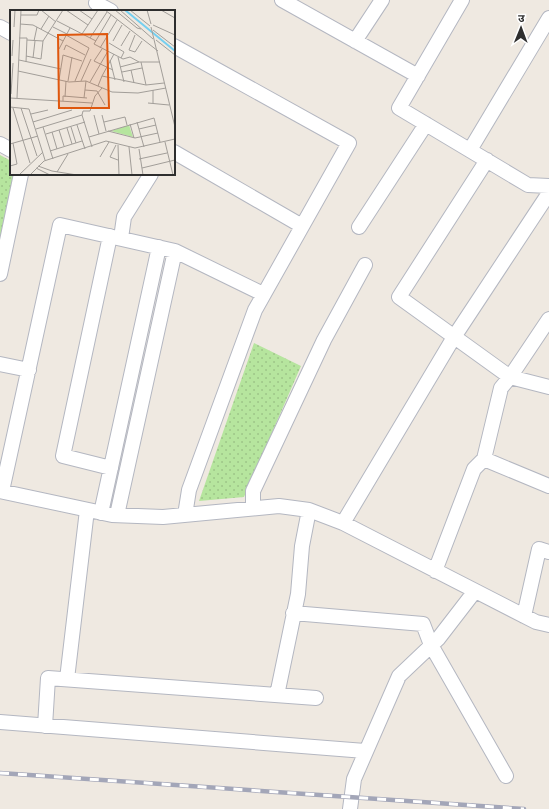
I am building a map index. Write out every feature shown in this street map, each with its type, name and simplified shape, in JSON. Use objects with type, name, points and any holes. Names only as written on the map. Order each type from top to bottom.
[{"type":"street","points":[[282,0],[418,76]]},
{"type":"street","points":[[355,41],[382,0]]},
{"type":"street","points":[[462,0],[399,108],[528,185],[549,186]]},
{"type":"street","points":[[94,5],[108,10]]},
{"type":"street","points":[[470,150],[549,18]]},
{"type":"street","points":[[0,27],[10,32]]},
{"type":"street","points":[[175,47],[349,143],[255,310],[189,490],[185,515]]},
{"type":"street","points":[[358,227],[426,124]]},
{"type":"street","points":[[0,144],[10,149]]},
{"type":"street","points":[[175,153],[302,226]]},
{"type":"street","points":[[487,160],[399,297],[510,377],[549,387]]},
{"type":"street","points":[[1,267],[21,175]]},
{"type":"street","points":[[111,468],[63,456],[116,237],[124,218],[150,175]]},
{"type":"street","points":[[343,523],[454,337],[549,193]]},
{"type":"street","points":[[263,294],[175,251],[60,225],[1,491],[87,510],[118,515],[163,517],[279,506],[309,510],[343,523],[536,622],[549,625]]},
{"type":"street","points":[[101,512],[159,247]]},
{"type":"street","points":[[118,515],[175,251]]},
{"type":"street","points":[[253,508],[254,491],[257,484],[324,340],[366,265]]},
{"type":"street","points":[[435,571],[474,469],[484,459],[501,388],[549,319]]},
{"type":"street","points":[[0,364],[29,370]]},
{"type":"street","points":[[484,459],[549,486]]},
{"type":"street","points":[[67,679],[87,510]]},
{"type":"street","points":[[277,695],[298,594],[302,546],[309,510]]},
{"type":"street","points":[[524,616],[539,549],[549,552]]},
{"type":"street","points":[[350,809],[354,779],[399,676],[431,645],[474,591]]},
{"type":"street","points":[[293,613],[423,624],[431,645],[506,776]]},
{"type":"street","points":[[45,726],[48,678],[316,698]]},
{"type":"street","points":[[0,722],[365,751]]},
{"type":"green space","points":[[0,155],[10,160],[10,175],[15,175],[0,248]]},
{"type":"green space","points":[[254,343],[301,366],[244,497],[199,501]]},
{"type":"railway","points":[[0,773],[524,809]]}]
